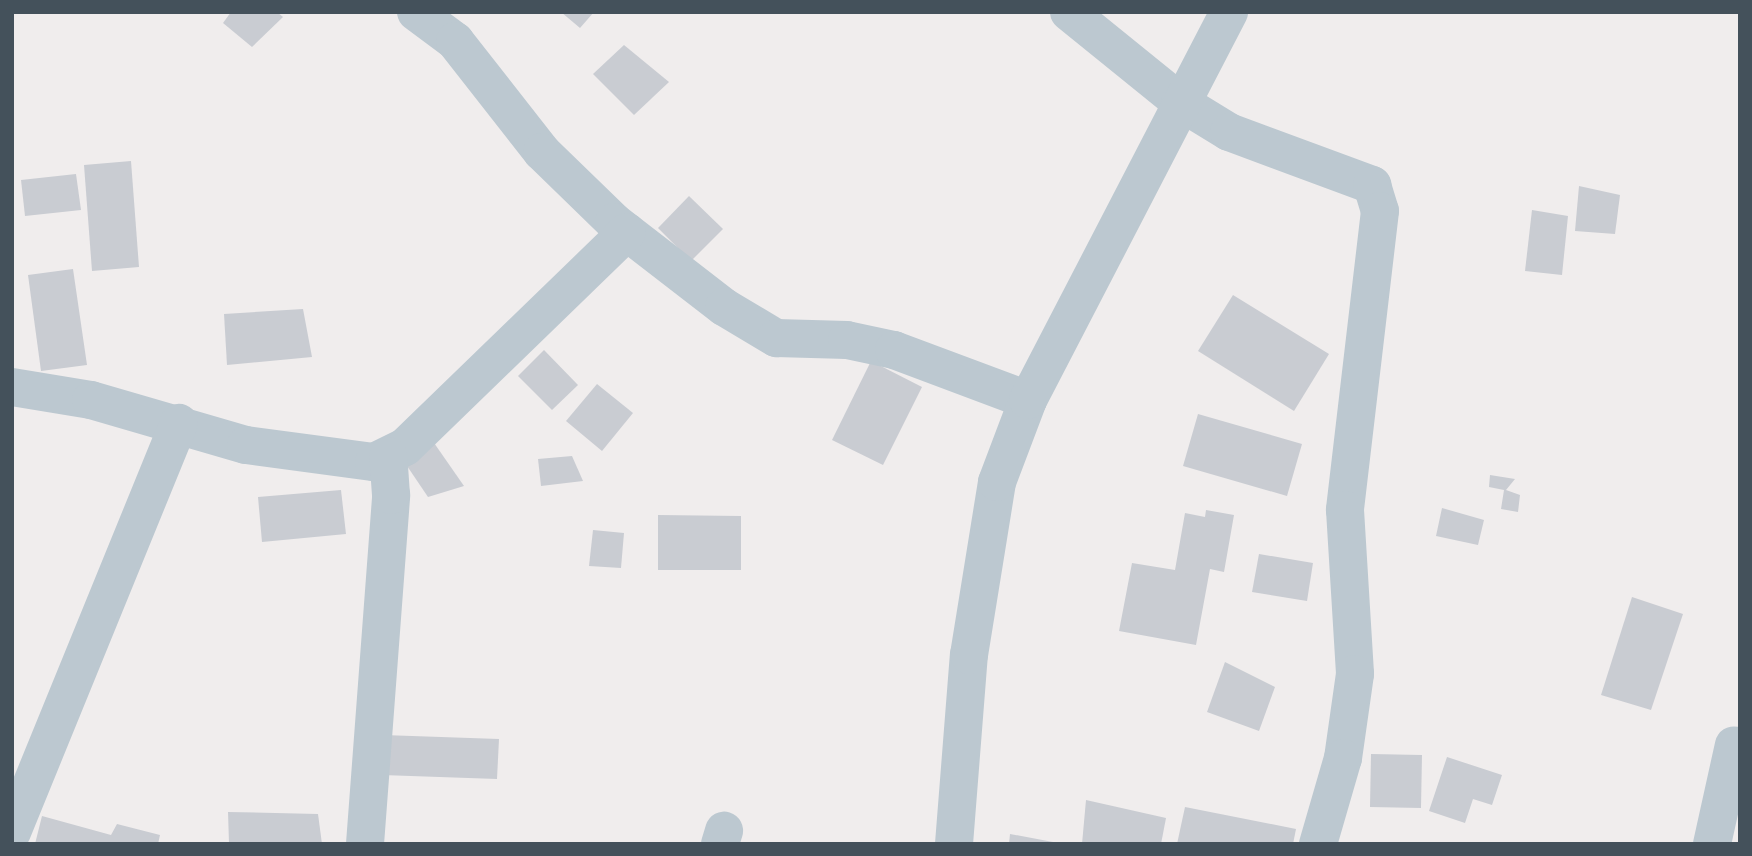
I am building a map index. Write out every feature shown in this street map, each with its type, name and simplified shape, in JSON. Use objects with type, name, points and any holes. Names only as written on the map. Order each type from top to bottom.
[{"type":"street","points":[[416,12],[455,41],[542,152],[627,232],[724,307],[776,338],[847,340],[894,350],[1028,400]]},
{"type":"street","points":[[1069,12],[1180,102],[1229,132],[1373,185],[1380,211],[1345,510],[1355,674],[1343,758],[1318,844]]},
{"type":"street","points":[[954,844],[983,551],[997,482],[1028,400],[1180,102],[1229,12]]},
{"type":"street","points":[[12,387],[179,423],[291,452],[374,462],[405,447],[627,232]]},
{"type":"street","points":[[12,832],[179,423]]},
{"type":"street","points":[[365,844],[391,495],[388,456]]},
{"type":"street","points":[[1712,844],[1734,745]]},
{"type":"building","points":[[231,12],[277,12],[283,17],[252,47],[223,23]]},
{"type":"building","points":[[561,12],[594,12],[580,28]]},
{"type":"building","points":[[624,45],[669,82],[634,115],[593,74]]},
{"type":"building","points":[[131,161],[139,267],[92,271],[84,165]]},
{"type":"building","points":[[76,174],[81,210],[25,216],[21,180]]},
{"type":"building","points":[[1579,186],[1620,195],[1615,234],[1575,231]]},
{"type":"building","points":[[689,196],[723,229],[691,261],[658,228]]},
{"type":"building","points":[[1532,210],[1568,216],[1562,275],[1525,271]]},
{"type":"building","points":[[73,269],[87,365],[41,371],[28,275]]},
{"type":"building","points":[[1233,295],[1329,354],[1294,411],[1198,351]]},
{"type":"building","points":[[303,309],[312,357],[227,365],[224,314]]},
{"type":"building","points":[[544,350],[578,385],[552,410],[518,376]]},
{"type":"building","points":[[871,361],[922,387],[883,465],[832,440]]},
{"type":"building","points":[[597,384],[633,413],[602,451],[566,421]]},
{"type":"building","points":[[1198,414],[1302,444],[1287,496],[1183,466]]},
{"type":"building","points":[[432,440],[464,486],[428,497],[403,460]]},
{"type":"building","points":[[572,456],[583,481],[541,486],[538,459]]},
{"type":"building","points":[[1490,475],[1515,479],[1506,490],[1520,495],[1518,512],[1501,509],[1504,490],[1489,487]]},
{"type":"building","points":[[341,490],[346,534],[262,542],[258,497]]},
{"type":"building","points":[[1442,508],[1484,520],[1478,545],[1436,536]]},
{"type":"building","points":[[1206,510],[1234,515],[1224,572],[1210,569],[1196,645],[1119,631],[1132,563],[1175,570],[1185,513],[1205,517]]},
{"type":"building","points":[[658,515],[741,516],[741,570],[658,570]]},
{"type":"building","points":[[593,530],[624,533],[621,568],[589,566]]},
{"type":"building","points":[[1259,554],[1313,563],[1307,601],[1252,592]]},
{"type":"building","points":[[1632,597],[1683,614],[1651,710],[1601,695]]},
{"type":"building","points":[[1225,662],[1275,687],[1259,731],[1207,712]]},
{"type":"building","points":[[383,735],[499,739],[497,779],[382,775]]},
{"type":"building","points":[[1371,754],[1422,755],[1421,808],[1370,807]]},
{"type":"building","points":[[1447,757],[1502,775],[1492,805],[1473,799],[1465,823],[1429,811]]},
{"type":"building","points":[[1086,800],[1166,818],[1161,844],[1082,844]]},
{"type":"building","points":[[1185,807],[1296,829],[1293,844],[1177,844]]},
{"type":"building","points":[[228,812],[318,814],[322,844],[229,844]]},
{"type":"building","points":[[42,816],[111,835],[117,824],[160,835],[158,844],[35,844]]},
{"type":"building","points":[[1010,834],[1053,842],[1009,844]]}]
